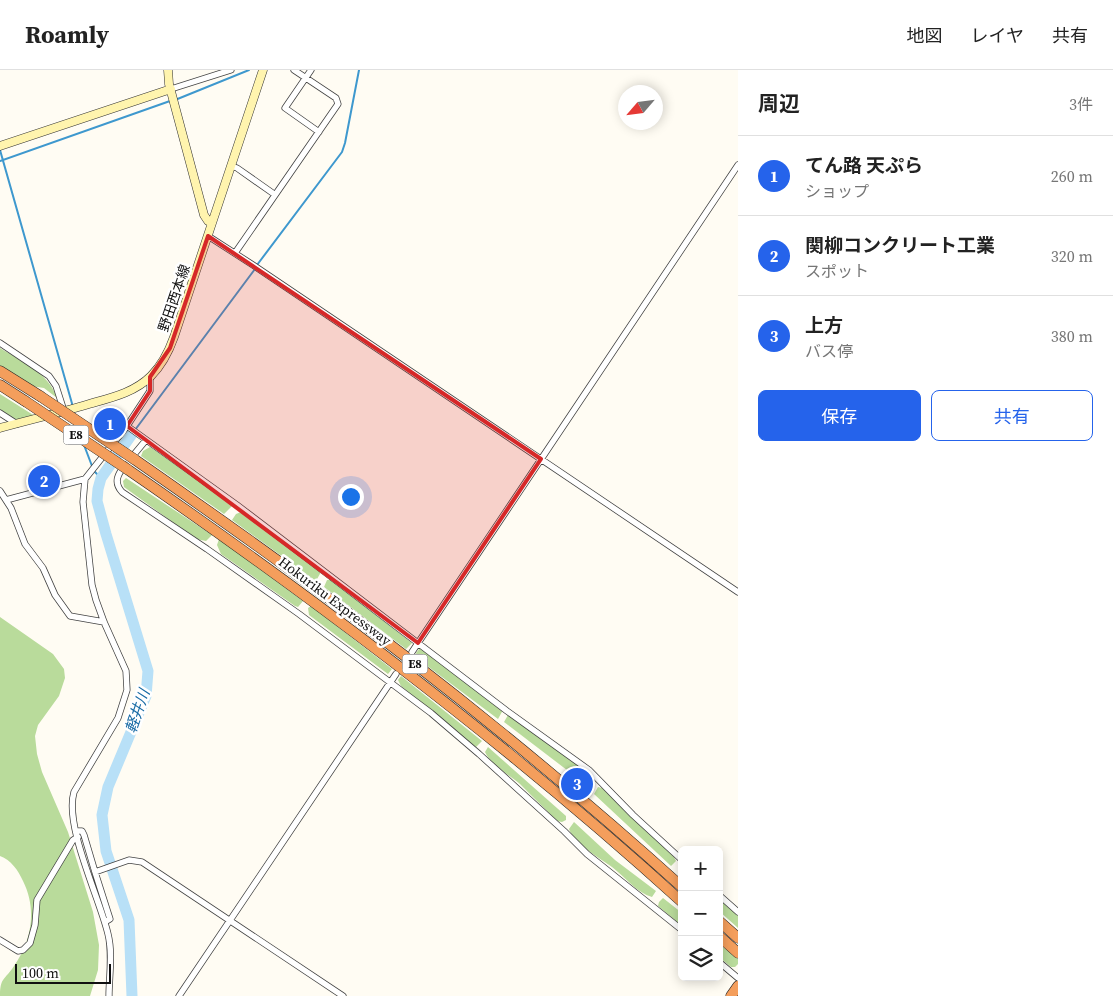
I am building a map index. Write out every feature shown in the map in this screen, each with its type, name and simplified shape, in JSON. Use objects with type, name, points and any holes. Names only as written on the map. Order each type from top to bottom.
[{"type":"highway","name":"Hokuriku Expressway","points":[[0,371],[134,459],[300,577],[436,680],[588,805],[678,884]]},
{"type":"highway","name":"Hokuriku Expressway","points":[[0,385],[127,469],[296,587],[422,683],[582,815],[678,899]]},
{"type":"highway","points":[[723,925],[738,938]]},
{"type":"highway","points":[[723,940],[738,953]]},
{"type":"highway","points":[[731,996],[738,986]]},
{"type":"main road","points":[[168,70],[171,89],[204,215],[212,223]]},
{"type":"main road","name":"野田西本線","points":[[0,428],[125,393],[150,377],[162,363],[170,348],[263,70]]},
{"type":"main road","points":[[2,146],[171,89]]},
{"type":"street","points":[[171,89],[232,70]]},
{"type":"street","points":[[235,252],[274,194],[338,106],[336,98],[294,70]]},
{"type":"street","points":[[311,70],[285,108],[319,132]]},
{"type":"street","points":[[412,652],[738,165]]},
{"type":"street","points":[[231,166],[237,168],[274,194]]},
{"type":"street","points":[[208,236],[235,252],[738,592]]},
{"type":"street","points":[[0,344],[49,376],[56,386],[64,411]]},
{"type":"street","points":[[109,996],[110,946],[105,922],[84,860],[72,805],[74,792],[118,718],[127,690],[126,671],[104,622],[92,585],[83,502],[84,479],[128,427],[150,391],[150,377]]},
{"type":"street","points":[[0,413],[16,424]]},
{"type":"street","points":[[128,427],[237,505],[507,711],[589,770],[633,815],[678,856]]},
{"type":"street","points":[[146,440],[118,473],[117,484],[122,492],[299,614],[431,713],[479,754],[600,866],[678,927]]},
{"type":"street","points":[[6,500],[84,479]]},
{"type":"street","points":[[0,491],[11,508],[25,544],[43,568],[55,595],[70,616],[104,622]]},
{"type":"street","points":[[179,996],[396,674]]},
{"type":"street","points":[[0,940],[18,951],[30,943],[35,925],[37,900],[73,840],[82,831],[98,871],[110,920],[105,922]]},
{"type":"street","points":[[98,871],[129,860],[142,862],[343,996]]},
{"type":"street","points":[[723,899],[738,912]]},
{"type":"street","points":[[723,965],[738,978]]},
{"type":"highlighted area","points":[[208,236],[541,459],[418,643],[127,426],[150,391],[150,377],[170,348]]},
{"type":"green space","points":[[0,348],[33,368],[48,381],[57,398],[44,388],[31,386],[0,366]]},
{"type":"green space","points":[[0,394],[38,418],[17,424],[0,413]]},
{"type":"green space","points":[[150,447],[233,505],[224,514],[141,456],[143,451]]},
{"type":"green space","points":[[126,478],[212,535],[206,541],[196,539],[124,487],[123,481]]},
{"type":"green space","points":[[241,512],[321,572],[316,581],[232,520],[236,514]]},
{"type":"green space","points":[[219,539],[303,601],[298,607],[295,606],[221,554],[217,545]]},
{"type":"green space","points":[[327,580],[331,580],[412,643],[406,649],[324,587]]},
{"type":"green space","points":[[311,606],[392,669],[388,674],[309,615],[308,608]]},
{"type":"green space","points":[[0,617],[53,654],[64,669],[65,678],[59,696],[38,725],[35,736],[42,772],[68,832],[93,912],[99,945],[98,970],[90,996],[0,996],[2,982],[25,946],[31,924],[31,913],[30,902],[21,877],[11,863],[0,856]]},
{"type":"green space","points":[[420,648],[503,710],[498,719],[418,659],[416,653]]},
{"type":"green space","points":[[401,676],[482,741],[476,747],[470,743],[401,686],[398,680]]},
{"type":"green space","points":[[508,715],[588,772],[592,777],[591,784],[587,787],[504,722]]},
{"type":"green space","points":[[488,747],[566,816],[566,820],[562,822],[557,821],[520,784],[496,765],[485,752]]},
{"type":"green space","points":[[598,787],[602,788],[674,857],[676,861],[671,866],[594,794]]},
{"type":"green space","points":[[574,822],[615,860],[656,891],[652,897],[636,888],[576,840],[569,829]]},
{"type":"green space","points":[[663,898],[678,910],[678,923],[658,906]]},
{"type":"green space","points":[[723,902],[738,916],[738,928],[723,915]]},
{"type":"green space","points":[[723,947],[738,959],[738,964],[735,967],[731,967],[723,960]]},
{"type":"waterway","points":[[175,100],[249,70]]},
{"type":"waterway","points":[[257,265],[342,152],[359,70]]},
{"type":"waterway","points":[[0,161],[170,101]]},
{"type":"waterway","points":[[0,150],[73,407]]},
{"type":"waterway","points":[[132,434],[255,269]]},
{"type":"waterway","name":"軽井川","points":[[132,434],[101,478],[97,501],[148,671],[146,696],[108,787],[102,815],[106,851],[129,920],[132,996]]},
{"type":"waterway","points":[[84,445],[92,466]]},
{"type":"waterway","points":[[94,471],[101,478]]},
{"type":"place","name":"てん路 天ぷら","points":[[110,424]]},
{"type":"place","name":"関柳コンクリート工業","points":[[44,481]]},
{"type":"place","name":"上方","points":[[577,784]]}]
